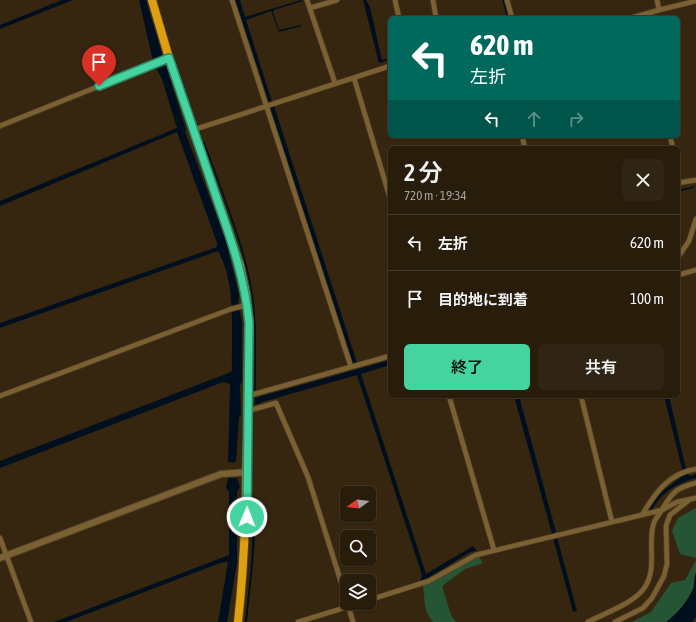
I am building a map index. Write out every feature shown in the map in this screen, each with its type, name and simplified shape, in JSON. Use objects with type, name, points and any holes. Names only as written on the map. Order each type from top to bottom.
[{"type":"highway","points":[[152,0],[162,60],[193,130],[240,266],[244,305],[249,323],[247,396],[248,472],[244,567],[238,622]]},
{"type":"street","points":[[232,0],[351,367]]},
{"type":"street","points":[[307,0],[335,83]]},
{"type":"street","points":[[310,8],[337,0]]},
{"type":"street","points":[[395,0],[399,16]]},
{"type":"street","points":[[432,0],[436,16]]},
{"type":"street","points":[[507,0],[511,16]]},
{"type":"street","points":[[657,0],[659,10]]},
{"type":"street","points":[[647,16],[659,10],[696,1]]},
{"type":"street","points":[[0,126],[162,60]]},
{"type":"street","points":[[193,130],[388,67]]},
{"type":"street","points":[[354,78],[388,191]]},
{"type":"street","points":[[680,183],[696,180]]},
{"type":"street","points":[[680,254],[689,241],[696,220]]},
{"type":"street","points":[[680,274],[696,270]]},
{"type":"street","points":[[0,396],[244,305]]},
{"type":"street","points":[[247,396],[388,357]]},
{"type":"street","points":[[450,398],[494,550]]},
{"type":"street","points":[[581,398],[612,522]]},
{"type":"street","points":[[247,411],[276,403],[308,477],[340,579]]},
{"type":"street","points":[[642,515],[655,493],[681,473],[696,470]]},
{"type":"street","points":[[3,557],[221,474],[248,472]]},
{"type":"street","points":[[588,622],[636,597],[645,586],[651,570],[652,527],[671,494],[685,486],[696,483]]},
{"type":"street","points":[[376,598],[429,581],[476,555],[662,510],[677,502],[696,498]]},
{"type":"street","points":[[615,622],[643,608],[652,598],[664,576],[666,564],[666,526],[670,515],[690,500]]},
{"type":"street","points":[[0,538],[3,557],[31,622]]},
{"type":"street","points":[[298,622],[340,607]]},
{"type":"street","points":[[350,610],[354,622]]},
{"type":"green space","points":[[696,508],[696,558],[680,554],[672,531],[678,518]]},
{"type":"green space","points":[[478,556],[483,563],[465,569],[442,586],[451,615],[456,622],[433,622],[427,613],[423,586]]},
{"type":"green space","points":[[696,560],[696,591],[672,622],[632,622],[651,612],[671,583],[685,580]]},
{"type":"water","points":[[62,0],[73,0],[0,29],[0,25]]},
{"type":"water","points":[[139,0],[146,0],[163,57],[159,59],[161,63],[165,62],[186,130],[185,132],[225,238],[239,295],[238,303],[242,321],[242,381],[240,385],[241,415],[239,417],[236,461],[234,463],[228,462],[230,384],[223,382],[0,468],[0,461],[231,372],[232,370],[231,293],[224,264],[218,251],[0,328],[0,323],[217,247],[217,243],[177,132],[0,206],[0,201],[177,128],[162,79],[155,66],[158,64],[157,60],[153,61]]},
{"type":"water","points":[[235,0],[240,0],[245,17],[301,0],[303,1],[274,10],[273,12],[279,30],[300,25],[302,26],[279,32],[271,11],[246,20],[272,102],[269,103]]},
{"type":"water","points":[[363,0],[366,0],[370,7],[382,60],[388,58],[388,61],[379,63]]},
{"type":"water","points":[[274,106],[357,363],[353,364],[270,108]]},
{"type":"water","points":[[388,361],[388,366],[361,374],[426,574],[473,546],[477,551],[470,552],[420,582],[422,575],[357,375],[255,405],[255,398]]},
{"type":"water","points":[[515,398],[520,398],[556,532],[552,534]]},
{"type":"water","points":[[664,398],[669,398],[686,469],[682,469]]},
{"type":"water","points":[[687,473],[690,476],[696,474],[696,478],[665,493],[652,510],[648,510],[657,495]]},
{"type":"water","points":[[228,478],[237,478],[240,487],[237,492],[237,562],[227,622],[218,622],[228,562],[220,563],[66,622],[54,622],[229,555],[229,492],[226,488]]},
{"type":"water","points":[[254,506],[256,506],[256,521],[254,550],[247,622],[245,622],[251,565]]},
{"type":"water","points":[[557,537],[577,611],[573,612],[553,538]]},
{"type":"water","points":[[696,573],[696,617],[692,622],[666,622],[688,599],[693,589]]},
{"type":"waterway","points":[[503,0],[507,16]]},
{"type":"waterway","points":[[204,142],[238,236],[244,255],[252,294],[255,318],[255,391]]},
{"type":"waterway","points":[[680,190],[694,187]]},
{"type":"route","points":[[99,86],[169,58],[193,130],[202,152],[240,266],[246,294],[249,323],[247,396],[247,517]]}]
